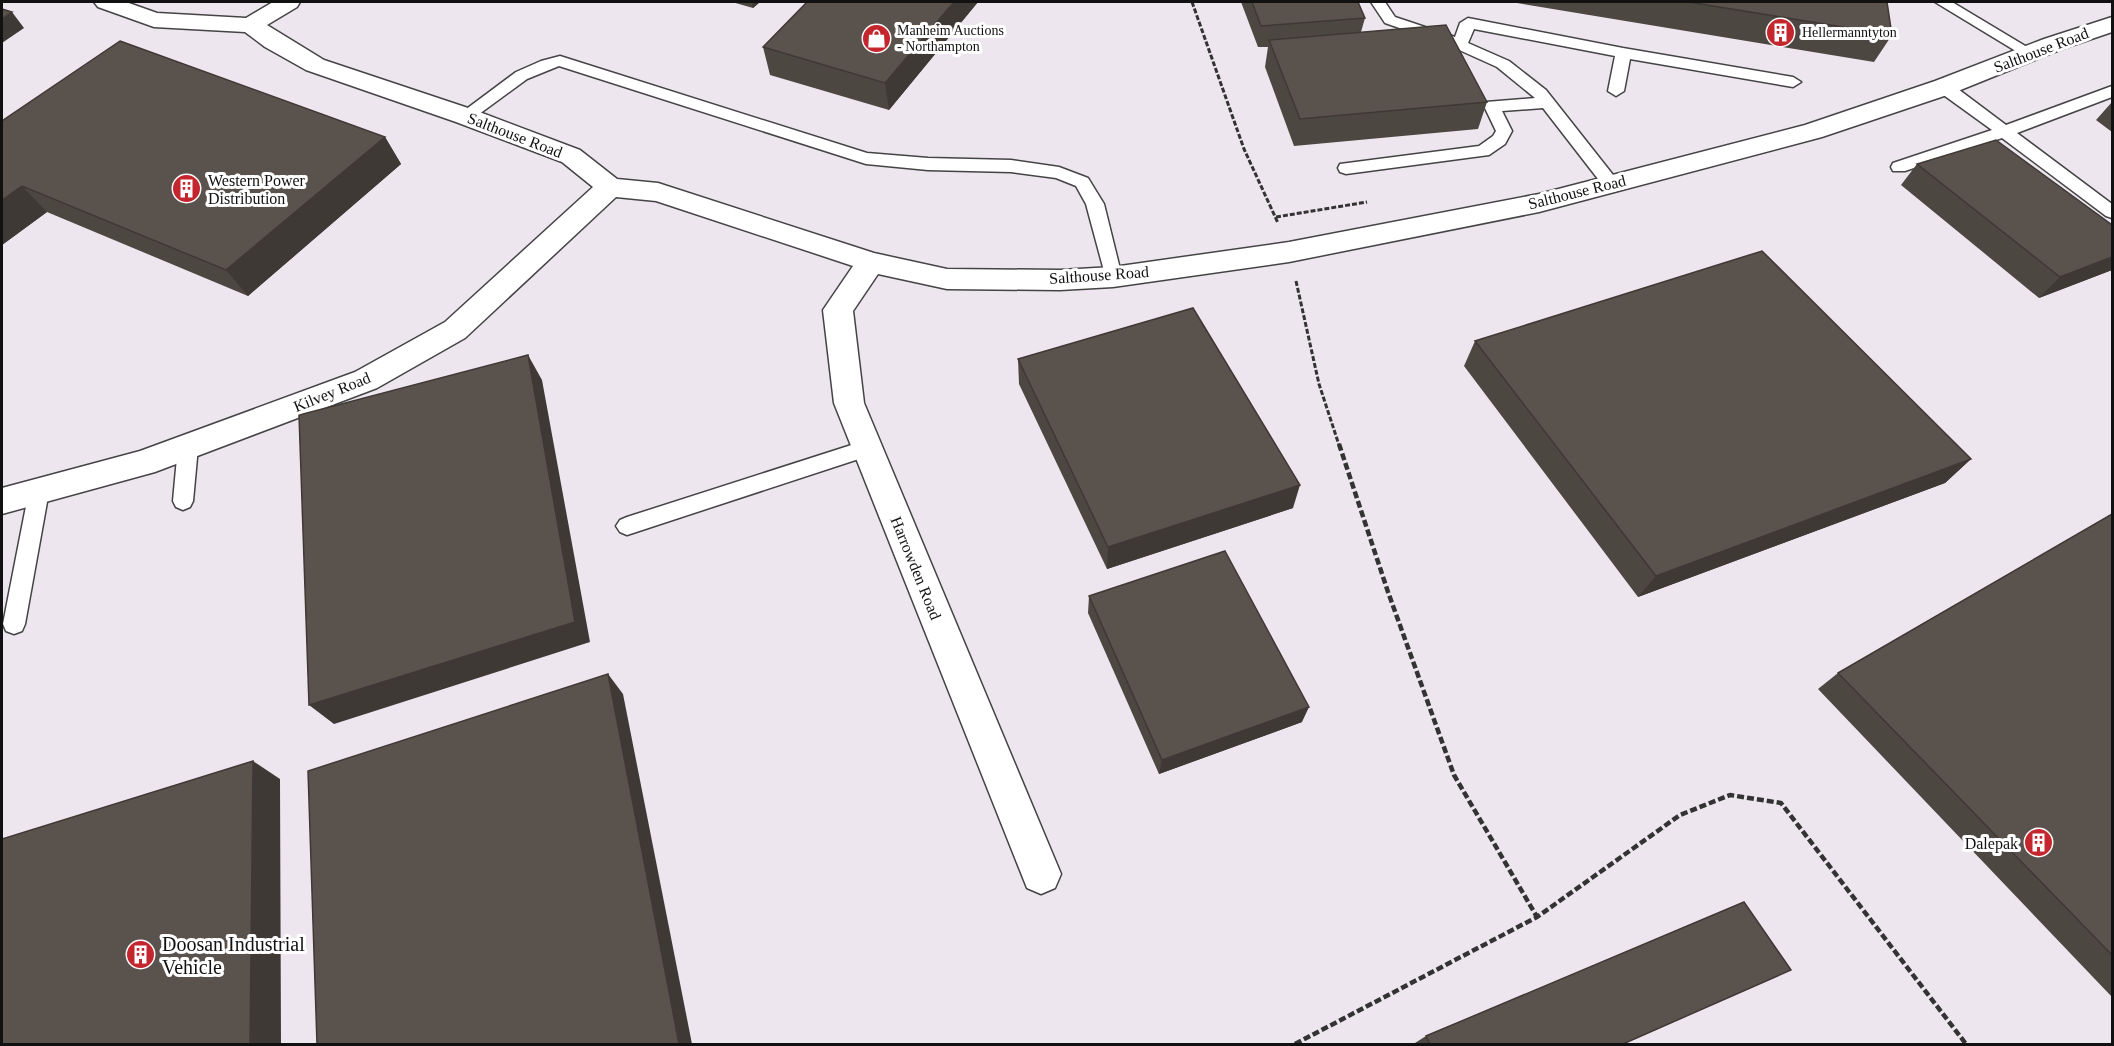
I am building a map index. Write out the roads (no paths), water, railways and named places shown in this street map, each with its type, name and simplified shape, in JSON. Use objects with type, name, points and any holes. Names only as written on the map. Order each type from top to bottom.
[{"type":"street","points":[[106,2],[154,20],[251,25],[289,2]]},
{"type":"street","name":"Salthouse Road","points":[[251,25],[274,42],[315,65],[465,116],[571,156],[610,188],[658,192],[871,262],[946,279],[1060,280],[1113,277],[1289,252],[1539,203],[1813,131],[1944,87],[2112,24]]},
{"type":"street","name":"Kilvey Road","points":[[2,501],[144,463],[366,380],[455,330],[610,188]]},
{"type":"street","name":"Harrowden Road","points":[[871,262],[838,310],[849,403],[1041,874]]},
{"type":"lane","points":[[1378,2],[1390,20],[1460,45],[1503,64],[1540,94],[1611,184]]},
{"type":"lane","points":[[1942,2],[2029,54]]},
{"type":"lane","points":[[1460,45],[1468,23],[1623,54],[1792,82]]},
{"type":"lane","points":[[1616,91],[1623,54]]},
{"type":"lane","points":[[465,116],[520,76],[544,65],[560,61],[866,158],[928,164],[1011,166],[1059,172],[1082,182],[1095,204],[1113,277]]},
{"type":"lane","points":[[1944,87],[2112,212]]},
{"type":"lane","points":[[1899,167],[2004,132],[2112,91]]},
{"type":"lane","points":[[1346,168],[1484,151],[1499,140],[1504,131],[1492,106],[1547,103]]},
{"type":"lane","points":[[183,501],[188,447]]},
{"type":"lane","points":[[627,526],[867,448]]},
{"type":"lane","points":[[14,624],[39,491]]},
{"type":"place","name":"Hellermanntyton","points":[[1781,32]]},
{"type":"place","name":"Manheim Auctions - Northampton","points":[[876,38]]},
{"type":"place","name":"Western Power Distribution","points":[[187,189]]},
{"type":"place","name":"Dalepak","points":[[2039,843]]},
{"type":"place","name":"Doosan Industrial Vehicle","points":[[141,955]]}]
